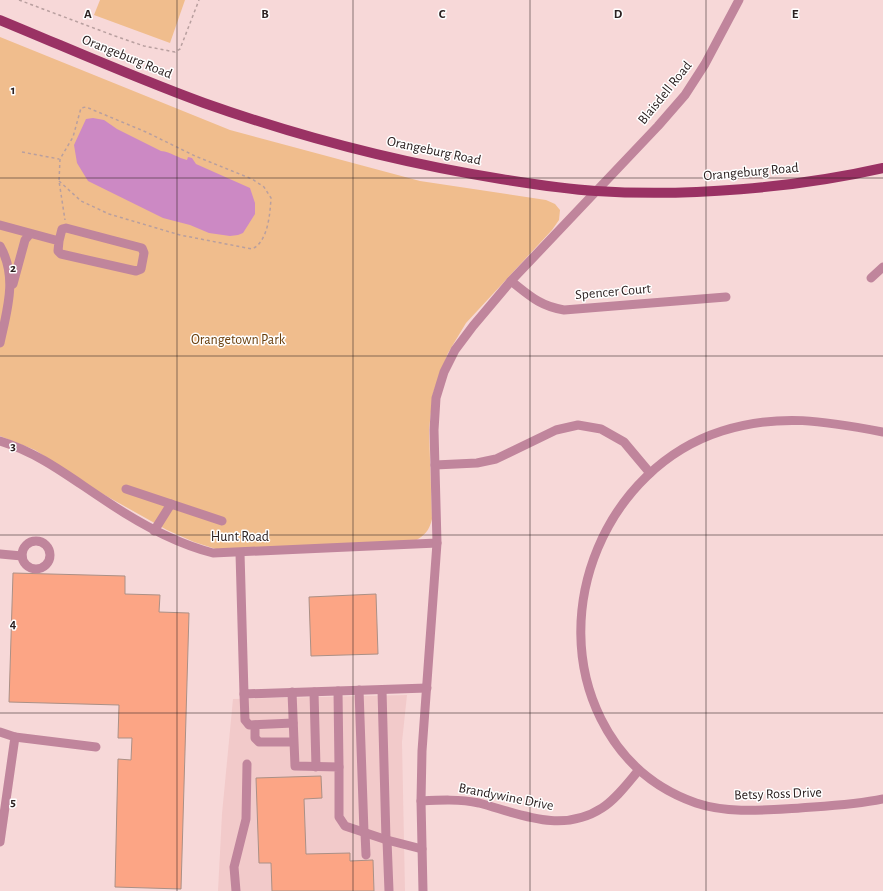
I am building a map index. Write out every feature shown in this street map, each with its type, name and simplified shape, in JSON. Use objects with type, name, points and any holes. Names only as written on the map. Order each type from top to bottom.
[{"type":"main road","name":"Orangeburg Road","points":[[0,20],[204,103],[336,144],[464,173],[596,191],[663,192],[731,189],[804,182],[883,168]]},
{"type":"street","name":"Blaisdell Road","points":[[423,891],[421,801],[422,751],[437,543],[434,430],[436,398],[444,372],[455,350],[472,326],[511,282],[658,126],[685,94],[705,64],[739,0]]},
{"type":"street","points":[[0,225],[29,235],[59,241]]},
{"type":"street","points":[[66,228],[142,248],[144,253],[141,269],[136,271],[61,254],[58,251],[59,241],[62,229],[66,228]]},
{"type":"street","points":[[0,343],[10,292],[25,240],[29,235]]},
{"type":"street","points":[[0,246],[10,271],[10,292]]},
{"type":"street","points":[[871,278],[883,267]]},
{"type":"street","name":"Spencer Court","points":[[511,282],[537,302],[551,308],[564,310],[726,297]]},
{"type":"street","name":"Betsy Ross Drive","points":[[883,432],[810,419],[780,419],[749,424],[721,431],[695,442],[674,455],[650,473],[623,504],[598,545],[589,570],[582,598],[580,626],[581,655],[587,683],[595,708],[610,736],[621,752],[638,771],[673,793],[697,803],[722,809],[748,811],[857,804],[883,799]]},
{"type":"street","points":[[435,465],[477,463],[496,459],[556,430],[578,425],[602,429],[624,442],[650,473]]},
{"type":"street","name":"Hunt Road","points":[[0,441],[18,446],[48,462],[106,501],[154,530],[192,547],[213,553],[240,553],[437,543]]},
{"type":"street","points":[[126,489],[222,521]]},
{"type":"street","points":[[154,530],[171,504]]},
{"type":"street","points":[[240,553],[245,720],[249,725],[293,723]]},
{"type":"street","points":[[0,554],[22,556]]},
{"type":"street","points":[[244,694],[427,688]]},
{"type":"street","points":[[359,690],[366,855]]},
{"type":"street","points":[[382,690],[386,840],[390,891]]},
{"type":"street","points":[[338,691],[339,817],[345,826],[386,840],[422,848]]},
{"type":"street","points":[[292,692],[295,766],[316,768],[339,767]]},
{"type":"street","points":[[314,692],[316,768]]},
{"type":"street","points":[[255,724],[255,738],[259,742],[293,742]]},
{"type":"street","points":[[0,732],[15,737],[96,747]]},
{"type":"street","points":[[0,842],[15,737]]},
{"type":"street","points":[[236,891],[234,867],[246,819],[247,764]]},
{"type":"street","name":"Brandywine Drive","points":[[421,801],[453,800],[472,802],[536,820],[560,822],[582,818],[602,808],[617,795],[638,771]]},
{"type":"path","points":[[19,0],[144,46],[175,52],[180,50],[199,0]]},
{"type":"path","points":[[59,181],[81,201],[109,214],[180,235],[252,249],[261,241],[270,208],[271,198],[269,193],[258,182],[195,156],[146,132],[86,107],[81,108],[74,137],[60,159],[59,181],[66,228]]},
{"type":"path","points":[[22,152],[60,159]]},
{"type":"shaded area","points":[[93,118],[104,120],[117,129],[161,151],[187,160],[188,157],[192,158],[196,164],[250,188],[255,203],[255,214],[243,233],[230,236],[209,233],[190,225],[163,218],[88,181],[77,163],[74,145],[86,119]]},
{"type":"shaded area","points":[[407,695],[402,742],[405,891],[218,891],[222,814],[233,699]]},
{"type":"green space","points":[[100,0],[185,0],[170,43],[94,15]]},
{"type":"green space","name":"Orangetown Park","points":[[0,37],[230,130],[420,181],[546,200],[555,204],[560,210],[559,220],[552,230],[466,323],[448,353],[433,393],[429,430],[432,519],[428,530],[421,537],[415,541],[216,549],[194,542],[167,530],[101,493],[35,450],[0,436]]},
{"type":"building","points":[[13,573],[125,576],[125,594],[160,595],[159,612],[189,613],[181,889],[115,887],[118,759],[131,760],[132,738],[118,738],[119,705],[9,702]]},
{"type":"building","points":[[376,594],[378,654],[311,656],[309,597]]},
{"type":"building","points":[[321,776],[322,798],[304,799],[306,854],[350,853],[350,861],[373,860],[374,891],[272,891],[271,863],[259,863],[256,778]]}]
